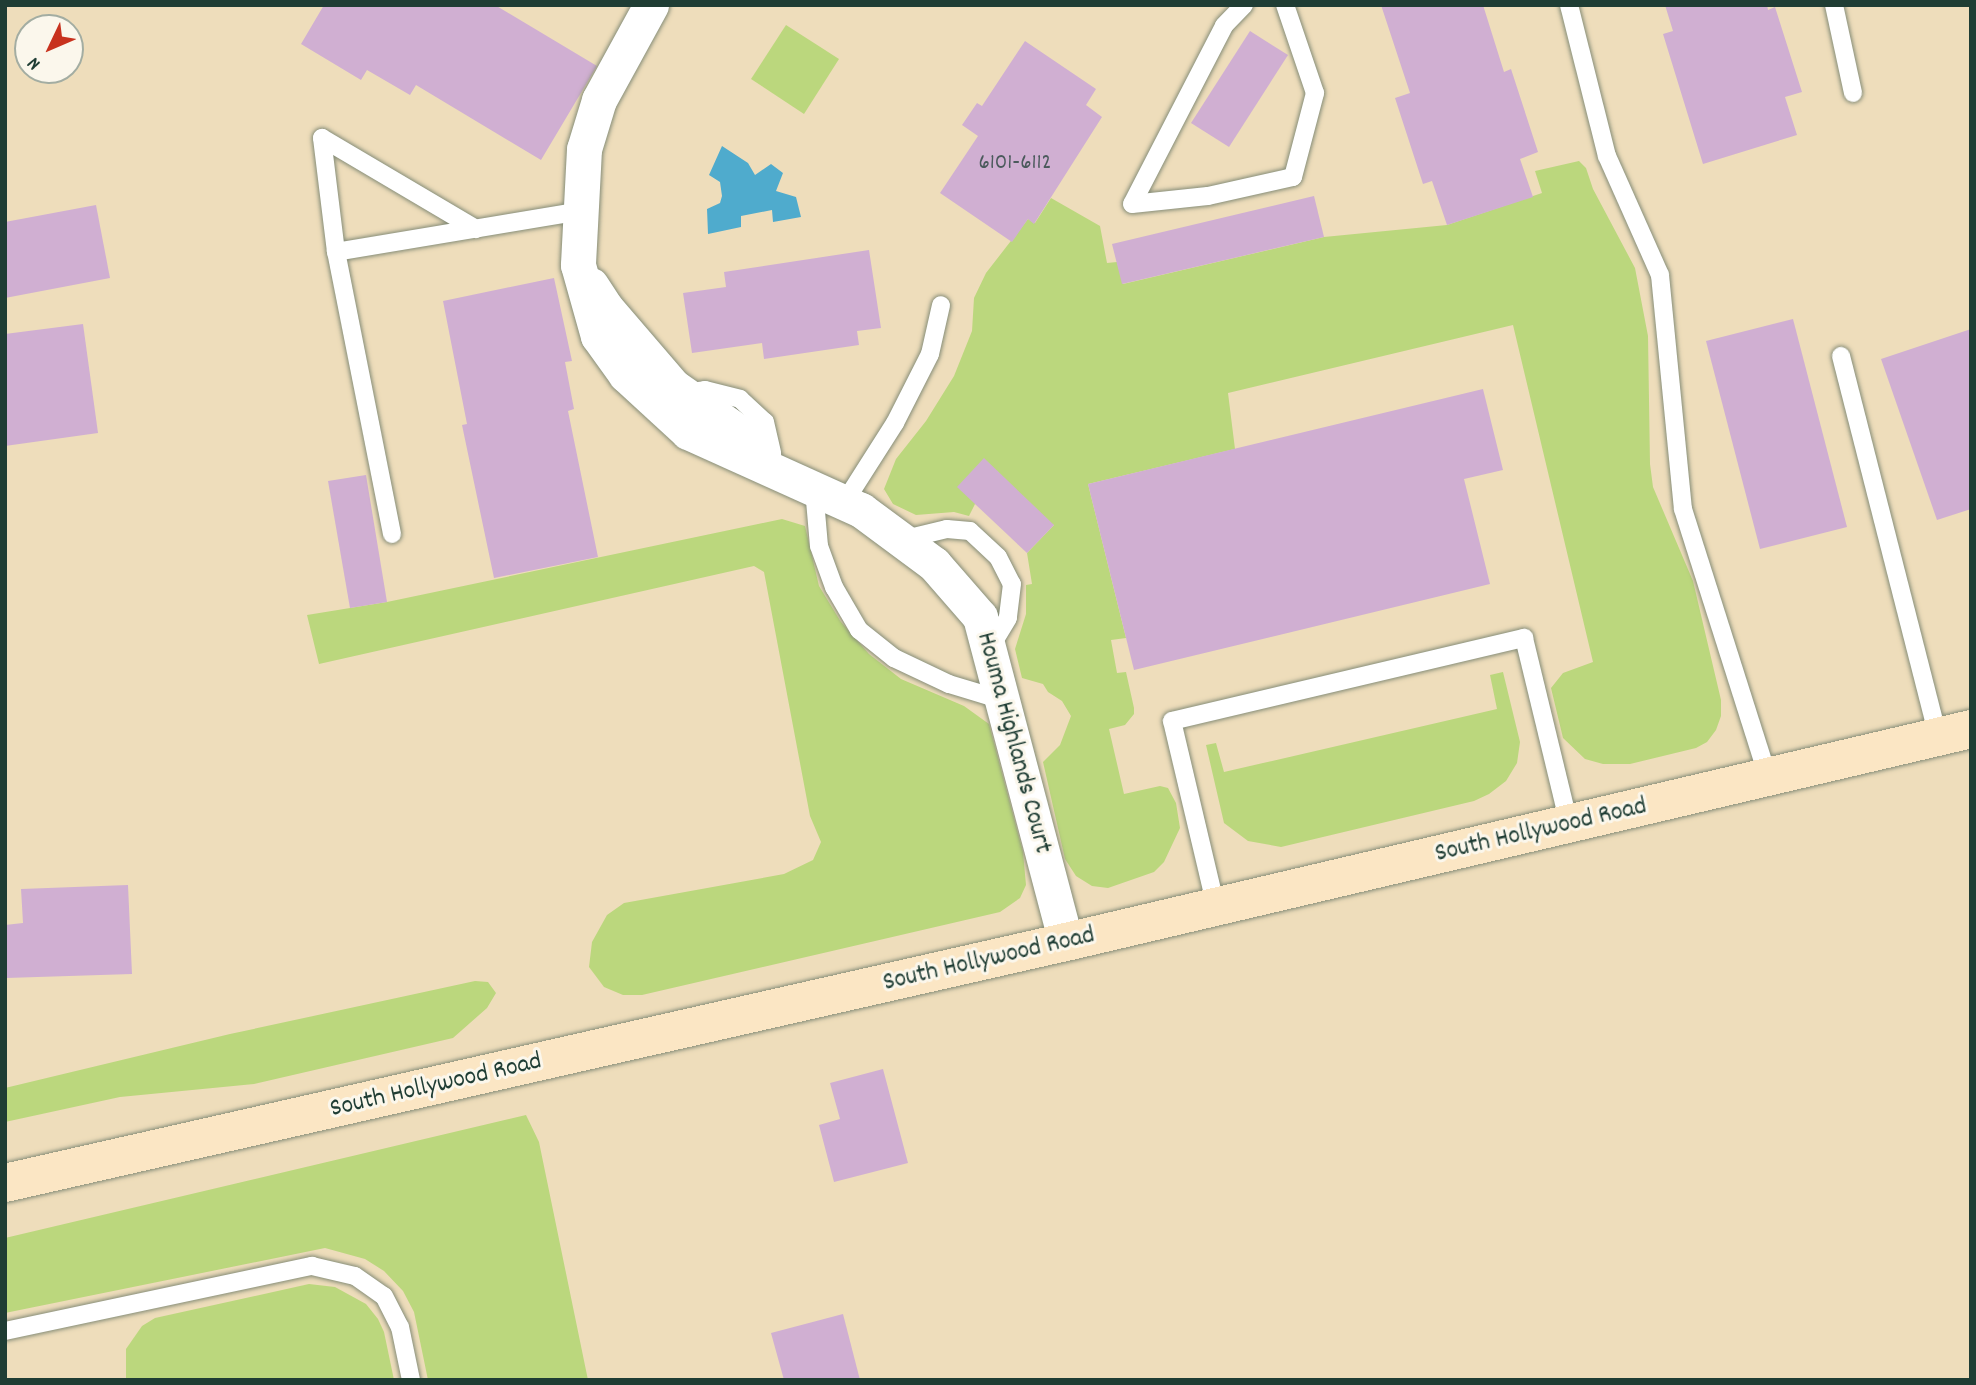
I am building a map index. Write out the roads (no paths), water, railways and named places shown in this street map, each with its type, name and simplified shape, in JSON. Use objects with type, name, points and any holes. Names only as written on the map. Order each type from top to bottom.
[{"type":"street","name":"Houma Highlands Court","points":[[651,5],[599,100],[584,149],[578,265],[598,336],[626,375],[688,432],[861,510],[934,564],[980,617],[1066,942]]},
{"type":"street","points":[[578,265],[606,308],[682,393],[829,496]]},
{"type":"street","name":"South Hollywood Road","points":[[5,1183],[1066,942],[1954,733]]},
{"type":"lane","points":[[1244,5],[1224,26],[1132,204],[1208,196],[1293,177],[1315,93],[1285,5]]},
{"type":"lane","points":[[1569,5],[1606,156],[1660,275],[1683,509],[1768,777]]},
{"type":"lane","points":[[1834,5],[1853,93]]},
{"type":"lane","points":[[392,534],[336,252],[322,138],[476,229]]},
{"type":"lane","points":[[336,252],[581,211]]},
{"type":"lane","points":[[941,305],[930,354],[895,423],[829,496],[819,546],[834,587],[859,630],[894,659],[949,684],[1002,700]]},
{"type":"lane","points":[[1841,356],[1954,733]]},
{"type":"lane","points":[[901,540],[947,529],[970,531],[999,558],[1012,584],[1008,618],[989,650]]},
{"type":"lane","points":[[1216,907],[1172,721],[1524,638],[1569,824]]},
{"type":"lane","points":[[5,1331],[312,1266],[355,1276],[384,1296],[400,1327],[411,1380]]},
{"type":"water","points":[[722,146],[748,163],[755,175],[771,164],[783,173],[776,191],[796,197],[801,217],[773,222],[772,210],[741,216],[741,227],[708,234],[707,209],[720,203],[722,196],[720,182],[709,175]]}]
